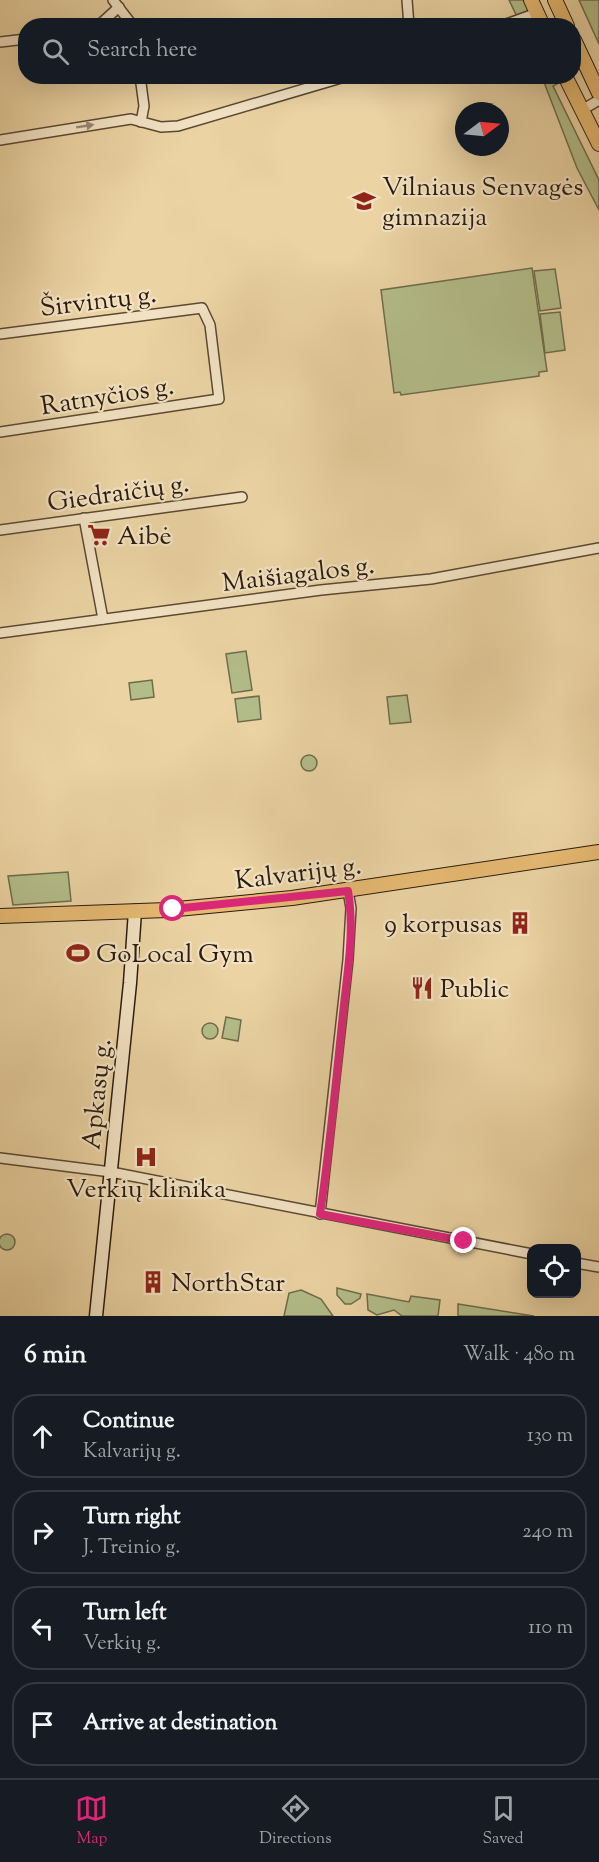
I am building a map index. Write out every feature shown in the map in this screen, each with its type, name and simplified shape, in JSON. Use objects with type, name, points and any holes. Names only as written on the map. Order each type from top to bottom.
[{"type":"main road","points":[[531,0],[540,18]]},
{"type":"main road","points":[[555,0],[563,18]]},
{"type":"main road","points":[[581,56],[599,93]]},
{"type":"main road","points":[[569,84],[599,144]]},
{"type":"main road","name":"Kalvarijų g.","points":[[0,916],[135,911],[348,891],[599,852]]},
{"type":"main road","name":"Apkasų g.","points":[[96,1316],[135,911]]},
{"type":"street","points":[[407,0],[408,18]]},
{"type":"street","points":[[104,18],[116,3],[127,18]]},
{"type":"street","points":[[0,42],[18,40]]},
{"type":"street","points":[[141,84],[144,106],[141,122]]},
{"type":"street","points":[[0,140],[124,120],[161,127],[178,126],[321,84]]},
{"type":"street","points":[[582,110],[599,100]]},
{"type":"street","name":"Širvintų g.","points":[[0,334],[202,308],[210,325],[219,399]]},
{"type":"street","name":"Ratnyčios g.","points":[[0,432],[219,399]]},
{"type":"street","name":"Giedraičių g.","points":[[0,530],[242,497]]},
{"type":"street","points":[[84,518],[103,619]]},
{"type":"street","name":"Maišiagalos g.","points":[[0,633],[431,579],[599,548]]},
{"type":"street","points":[[320,1214],[328,1163],[348,960],[351,908],[348,891]]},
{"type":"street","points":[[0,1158],[111,1172],[527,1253]]},
{"type":"street","points":[[581,1264],[599,1267]]},
{"type":"green space","points":[[509,0],[524,0],[532,18],[518,18]]},
{"type":"green space","points":[[579,0],[599,0],[599,44]]},
{"type":"green space","points":[[545,84],[557,84],[553,86],[599,180],[599,210],[577,168]]},
{"type":"green space","points":[[532,268],[547,371],[539,372],[539,376],[401,395],[400,392],[394,393],[381,290]]},
{"type":"green space","points":[[555,269],[561,308],[540,311],[534,271]]},
{"type":"green space","points":[[560,312],[565,350],[545,353],[540,314]]},
{"type":"green space","points":[[246,651],[252,690],[232,693],[226,654]]},
{"type":"green space","points":[[152,680],[154,697],[131,700],[129,683]]},
{"type":"green space","points":[[407,695],[411,722],[390,724],[387,697]]},
{"type":"green space","points":[[259,696],[261,719],[238,722],[235,699]]},
{"type":"green space","points":[[309,755],[317,763],[309,771],[301,763]]},
{"type":"green space","points":[[68,872],[71,901],[13,905],[8,876]]},
{"type":"green space","points":[[226,1017],[241,1020],[238,1041],[222,1038]]},
{"type":"green space","points":[[210,1023],[218,1031],[210,1039],[202,1031]]},
{"type":"green space","points":[[7,1234],[15,1242],[7,1250],[-1,1242]]},
{"type":"green space","points":[[337,1288],[361,1294],[360,1298],[351,1304],[345,1304],[337,1295]]},
{"type":"green space","points":[[301,1290],[321,1299],[333,1316],[284,1316],[289,1293]]},
{"type":"green space","points":[[367,1294],[409,1302],[411,1296],[440,1300],[438,1316],[402,1316],[394,1310],[377,1315],[368,1310]]},
{"type":"green space","points":[[458,1304],[534,1316],[458,1316]]},
{"type":"place","name":"Vilniaus Senvagės gimnazija","points":[[364,201]]},
{"type":"place","name":"Aibė","points":[[99,535]]},
{"type":"place","name":"9 korpusas","points":[[520,923]]},
{"type":"place","name":"GoLocal Gym","points":[[78,953]]},
{"type":"place","name":"Public","points":[[422,988]]},
{"type":"place","name":"Verkių klinika","points":[[146,1157]]},
{"type":"place","name":"NorthStar","points":[[153,1282]]},
{"type":"route","points":[[173,909],[348,891],[351,908],[348,960],[328,1163],[320,1214],[464,1241]]}]
